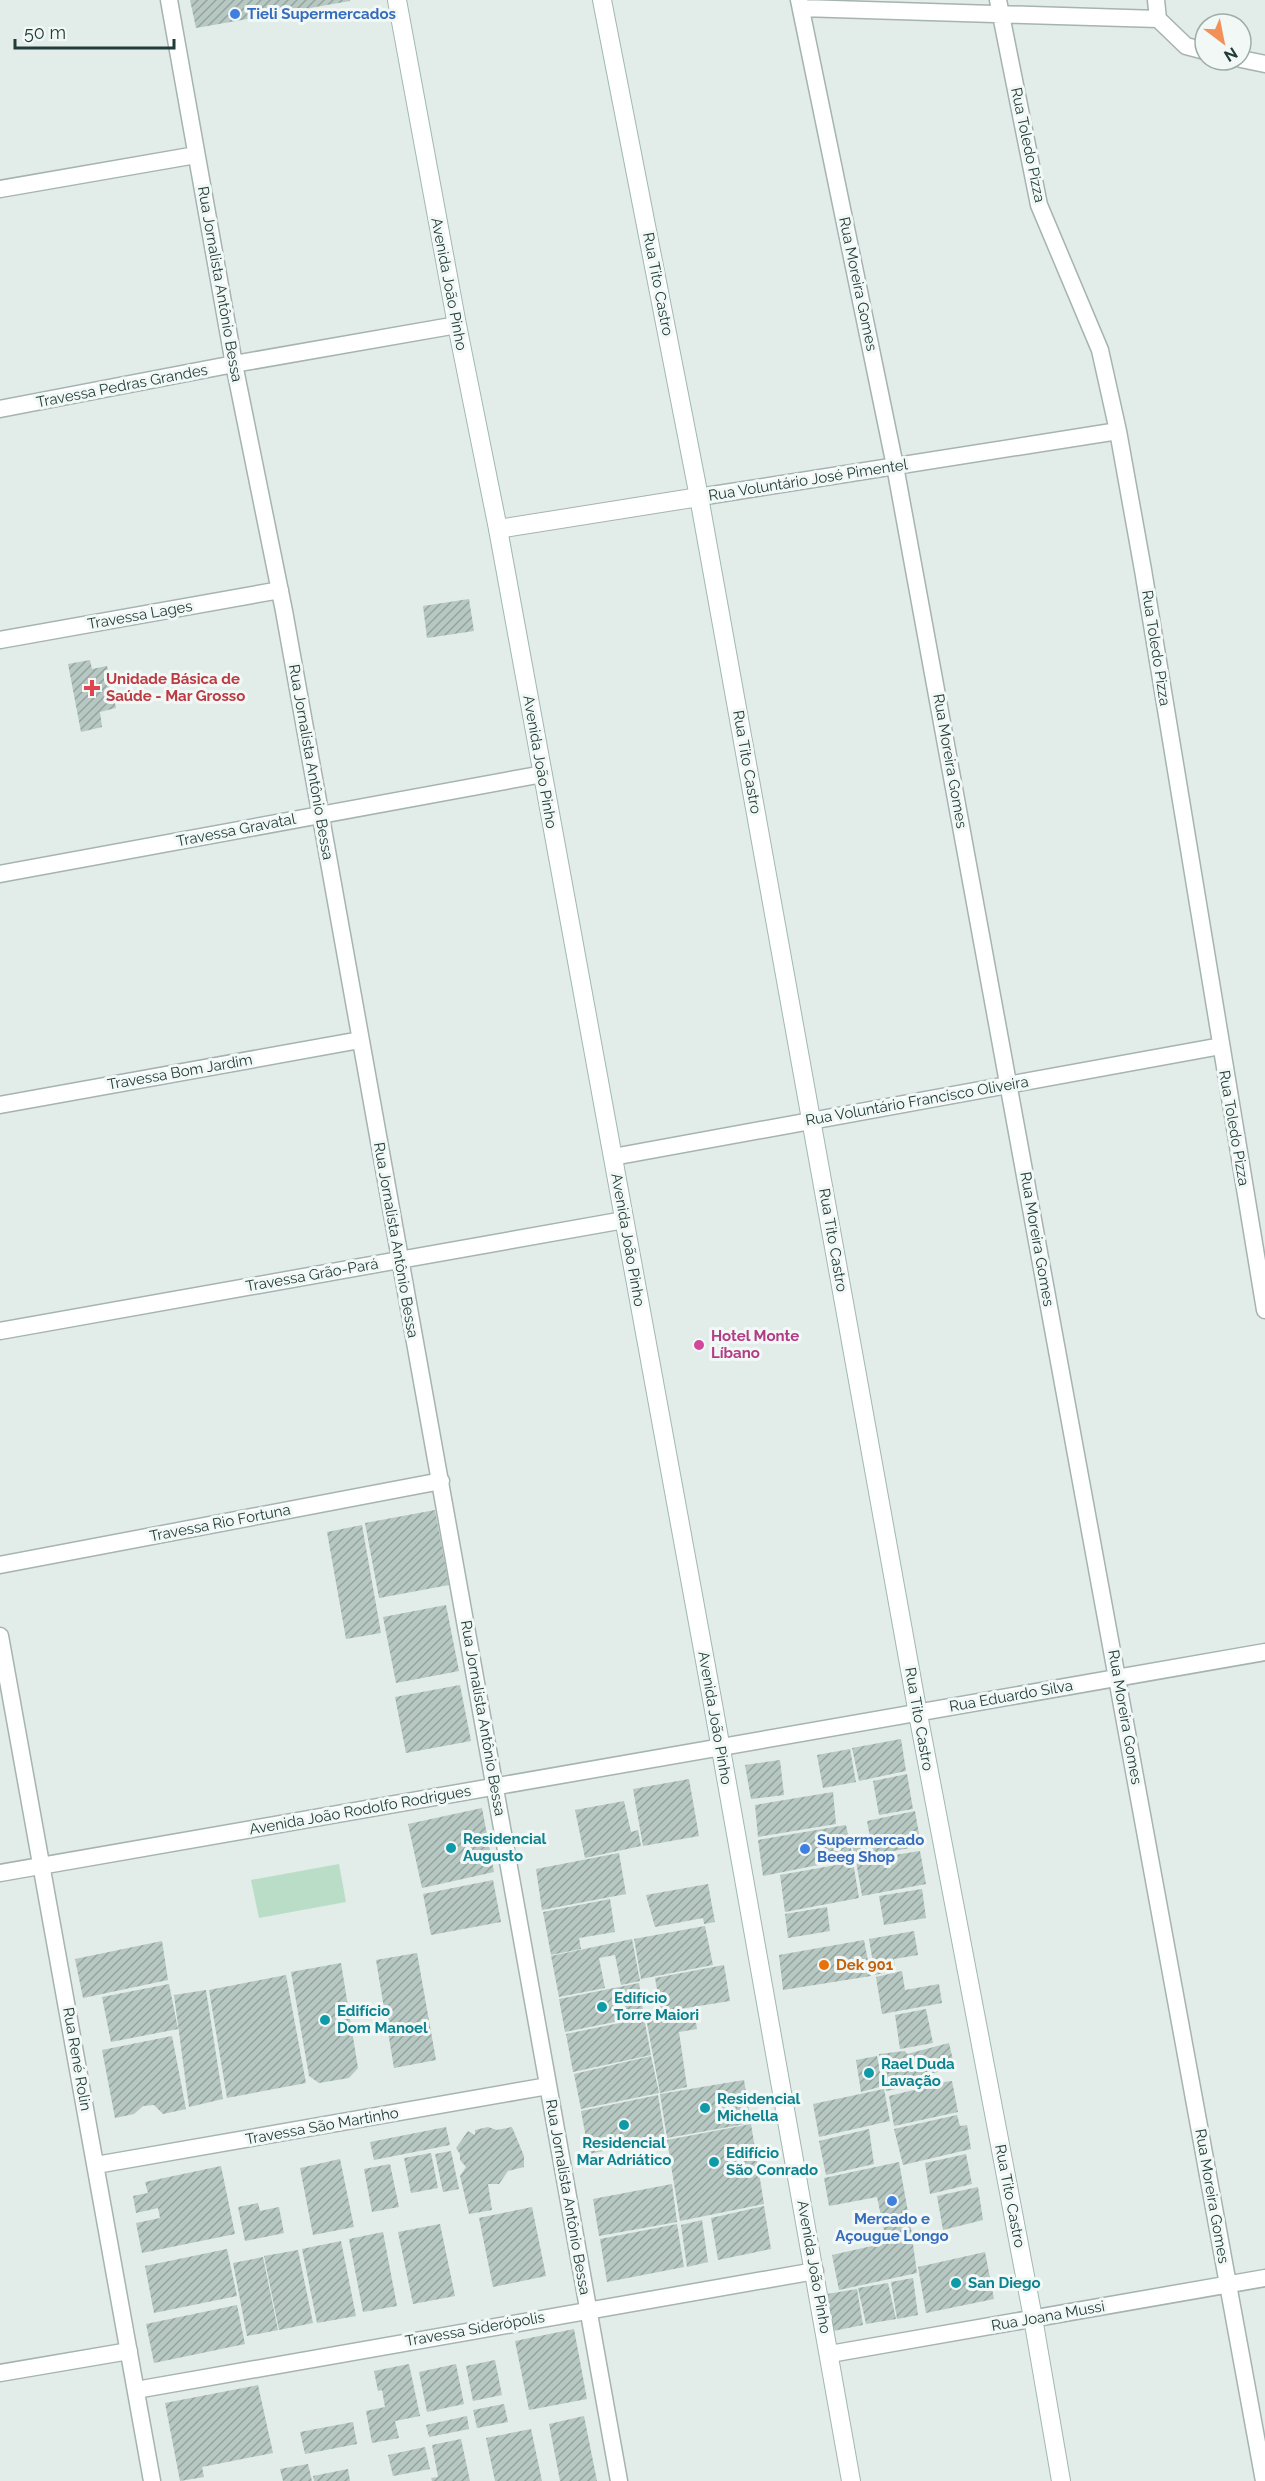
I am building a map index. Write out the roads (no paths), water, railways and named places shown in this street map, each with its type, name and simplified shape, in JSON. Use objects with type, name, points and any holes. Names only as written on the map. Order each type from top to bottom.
[{"type":"main road","name":"Avenida João Pinho","points":[[397,0],[543,774],[721,1748],[851,2481]]},
{"type":"main road","name":"Rua Tito Castro","points":[[602,0],[699,497],[918,1714],[1033,2318],[1061,2481]]},
{"type":"main road","name":"Rua Voluntário José Pimentel","points":[[498,529],[699,497]]},
{"type":"street","name":"Rua Jornalista Antônio Bessa","points":[[169,0],[234,364],[280,590],[619,2481]]},
{"type":"street","points":[[1156,0],[1158,19]]},
{"type":"street","points":[[800,4],[1000,7],[1158,19],[1186,46],[1193,48]]},
{"type":"street","name":"Rua Moreira Gomes","points":[[800,4],[896,466],[1264,2481]]},
{"type":"street","name":"Rua Toledo Pizza","points":[[1000,7],[1039,205],[1100,350],[1118,431],[1265,1310]]},
{"type":"street","points":[[0,189],[196,155]]},
{"type":"street","name":"Travessa Pedras Grandes","points":[[0,409],[234,364],[457,325]]},
{"type":"street","name":"Rua Voluntário José Pimentel","points":[[699,497],[1118,431]]},
{"type":"street","name":"Travessa Lages","points":[[0,640],[280,590]]},
{"type":"street","name":"Travessa Gravatal","points":[[0,874],[543,774]]},
{"type":"street","name":"Travessa Bom Jardim","points":[[0,1105],[360,1040]]},
{"type":"street","name":"Rua Voluntário Francisco Oliveira","points":[[613,1157],[1221,1046]]},
{"type":"street","name":"Travessa Grão-Pará","points":[[0,1331],[624,1220]]},
{"type":"street","name":"Travessa Rio Fortuna","points":[[0,1565],[441,1480]]},
{"type":"street","name":"Rua René Rolin","points":[[0,1636],[152,2481]]},
{"type":"street","name":"Rua Eduardo Silva","points":[[721,1748],[1265,1652]]},
{"type":"street","name":"Avenida João Rodolfo Rodrigues","points":[[0,1873],[721,1748]]},
{"type":"street","name":"Travessa São Martinho","points":[[96,2165],[548,2086]]},
{"type":"street","name":"Travessa Siderópolis","points":[[136,2390],[815,2271]]},
{"type":"street","name":"Rua Joana Mussi","points":[[830,2354],[1265,2278]]},
{"type":"street","points":[[0,2373],[129,2351]]},
{"type":"place","name":"Tieli Supermercados","points":[[235,14]]},
{"type":"place","name":"Unidade Básica de Saúde - Mar Grosso","points":[[92,688]]},
{"type":"place","name":"Hotel Monte Líbano","points":[[699,1345]]},
{"type":"place","name":"Residencial Augusto","points":[[451,1848]]},
{"type":"place","name":"Supermercado Beeg Shop","points":[[805,1849]]},
{"type":"place","name":"Dek 901","points":[[824,1965]]},
{"type":"place","name":"Edifício Torre Maiori","points":[[602,2007]]},
{"type":"place","name":"Edifício Dom Manoel","points":[[325,2020]]},
{"type":"place","name":"Rael Duda Lavação","points":[[869,2073]]},
{"type":"place","name":"Residencial Michella","points":[[705,2108]]},
{"type":"place","name":"Residencial Mar Adriático","points":[[624,2125]]},
{"type":"place","name":"Edifício São Conrado","points":[[714,2162]]},
{"type":"place","name":"Mercado e Açougue Longo","points":[[892,2201]]},
{"type":"place","name":"San Diego","points":[[956,2283]]}]
